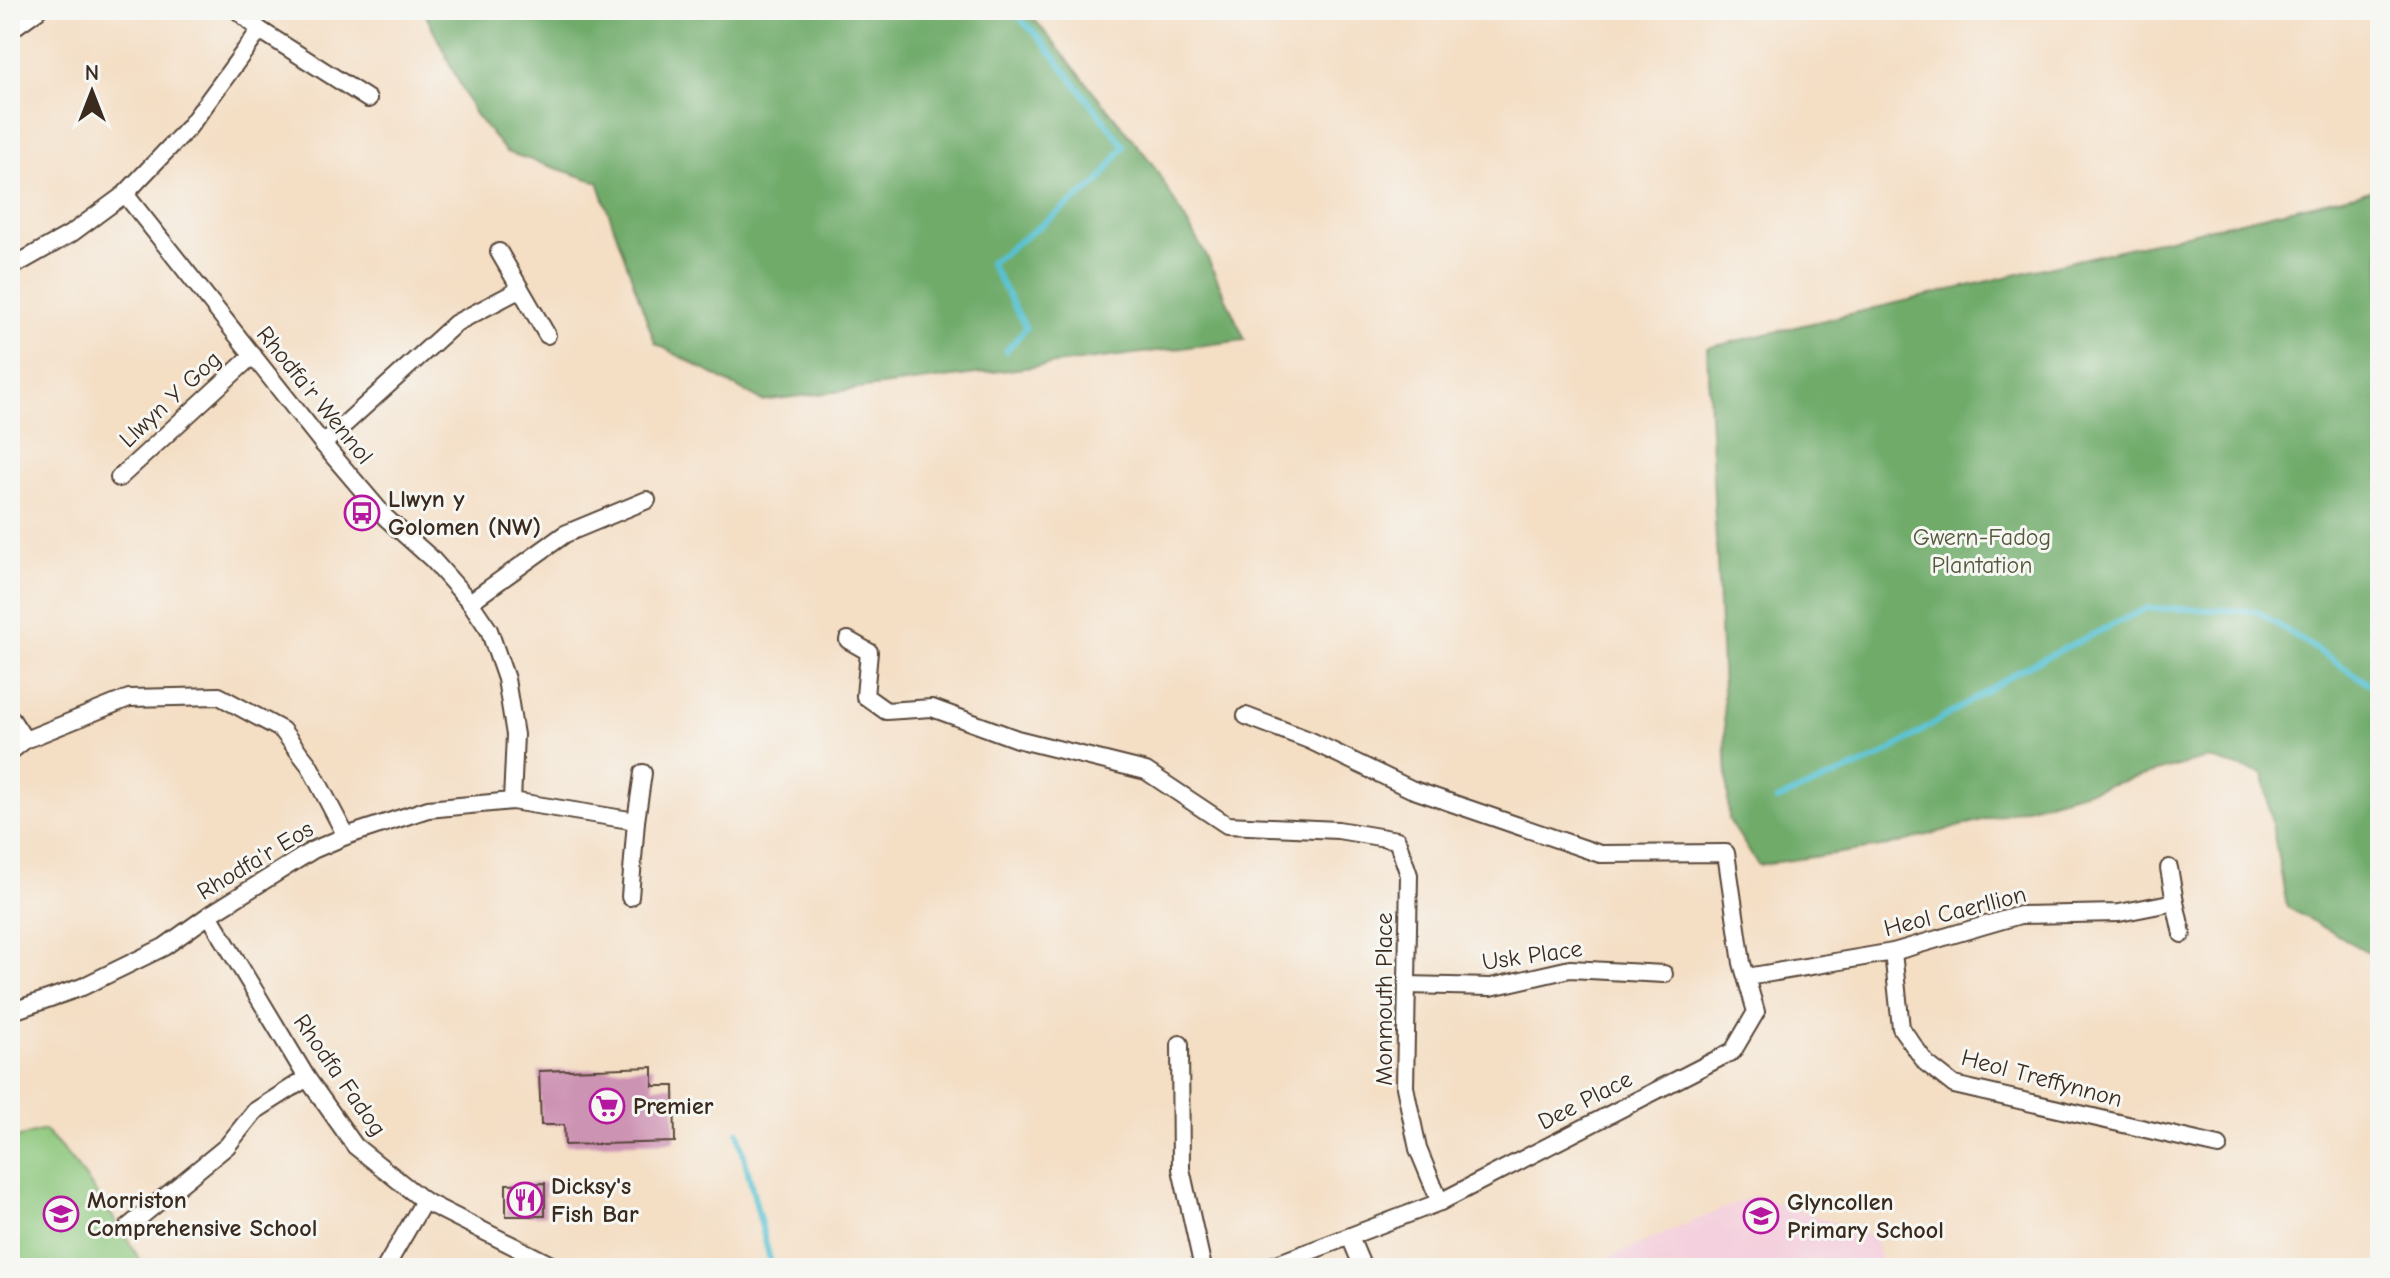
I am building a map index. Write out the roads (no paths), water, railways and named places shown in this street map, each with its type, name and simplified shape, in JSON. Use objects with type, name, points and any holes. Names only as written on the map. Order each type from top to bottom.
[{"type":"street","points":[[10,30],[38,10]]},
{"type":"street","points":[[237,10],[260,30],[368,99]]},
{"type":"street","points":[[10,268],[72,233],[125,194],[189,127],[260,30]]},
{"type":"street","name":"Rhodfa'r Wennol","points":[[125,194],[323,444],[386,518],[432,559],[470,602],[489,630],[506,679],[515,735],[512,801]]},
{"type":"street","points":[[499,252],[547,335]]},
{"type":"street","points":[[323,444],[456,323],[519,290]]},
{"type":"street","name":"Llwyn Y Gog","points":[[119,478],[253,355]]},
{"type":"street","points":[[470,602],[565,534],[647,500]]},
{"type":"street","name":"Monmouth Place","points":[[848,640],[869,652],[865,696],[886,711],[932,708],[1017,739],[1146,771],[1227,825],[1338,830],[1397,840],[1409,875],[1405,1087],[1418,1149],[1440,1202]]},
{"type":"street","points":[[10,752],[25,740],[129,698],[219,696],[282,730],[309,765],[346,836]]},
{"type":"street","name":"Dee Place","points":[[1246,716],[1309,740],[1411,789],[1600,854],[1726,853],[1742,963],[1756,1012],[1733,1051],[1440,1202],[1266,1268]]},
{"type":"street","points":[[10,717],[25,740]]},
{"type":"street","points":[[630,897],[643,773]]},
{"type":"street","name":"Rhodfa'r Eos","points":[[10,1012],[82,987],[164,947],[313,850],[428,809],[512,801],[636,821]]},
{"type":"street","points":[[2169,868],[2182,934]]},
{"type":"street","name":"Heol Caerllion","points":[[1747,977],[1893,952],[2020,915],[2119,913],[2175,902]]},
{"type":"street","name":"Rhodfa Fadog","points":[[209,915],[307,1078],[355,1146],[424,1201],[557,1268]]},
{"type":"street","name":"Heol Treffynnon","points":[[1893,952],[1901,1028],[1926,1063],[1954,1085],[2219,1146]]},
{"type":"street","name":"Usk Place","points":[[1407,985],[1491,987],[1570,969],[1664,974]]},
{"type":"street","points":[[1180,1044],[1181,1169],[1203,1268]]},
{"type":"street","points":[[128,1227],[227,1146],[255,1111],[307,1078]]},
{"type":"street","points":[[385,1268],[424,1201]]},
{"type":"street","points":[[1350,1237],[1363,1268]]},
{"type":"waterway","points":[[1006,351],[1026,328],[990,263],[1098,183],[1124,146],[1042,41],[1012,10]]},
{"type":"waterway","points":[[1777,800],[1878,758],[2022,669],[2147,608],[2257,611],[2380,691]]},
{"type":"waterway","points":[[738,1132],[772,1268]]},
{"type":"place","name":"Llwyn y Golomen (NW)","points":[[362,513]]},
{"type":"place","name":"Premier","points":[[607,1106]]},
{"type":"place","name":"Dicksy's Fish Bar","points":[[525,1200]]},
{"type":"place","name":"Morriston Comprehensive School","points":[[61,1214]]},
{"type":"place","name":"Glyncollen Primary School","points":[[1761,1216]]},
{"type":"park label","name":"Gwern-Fadog Plantation","points":[[1982,551]]}]
